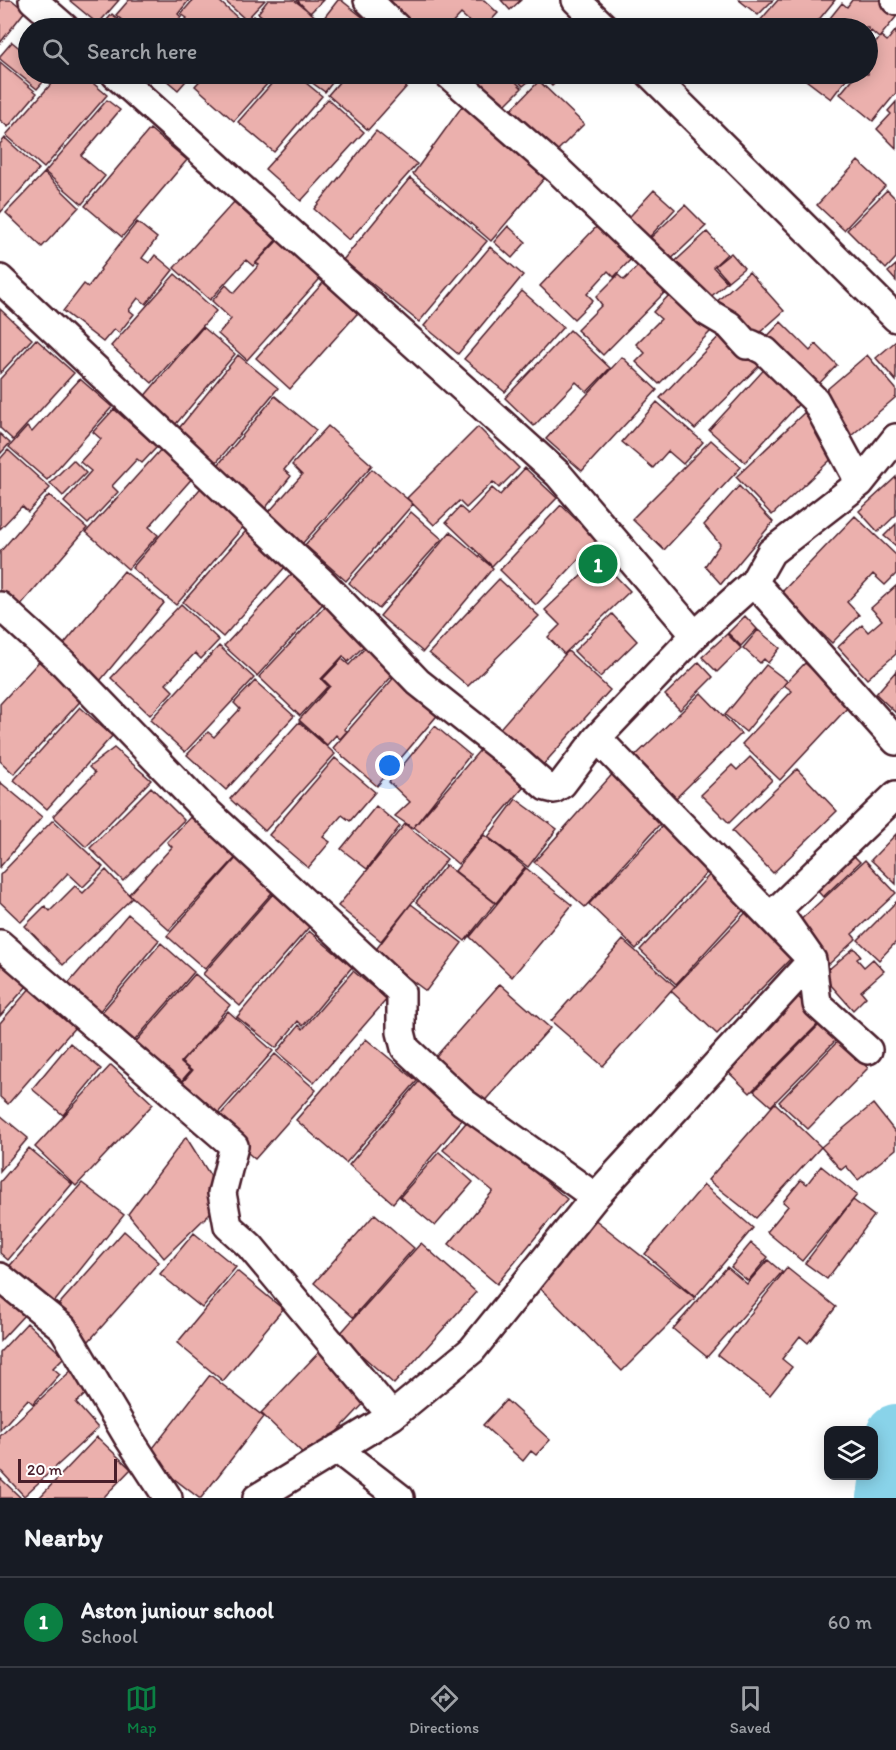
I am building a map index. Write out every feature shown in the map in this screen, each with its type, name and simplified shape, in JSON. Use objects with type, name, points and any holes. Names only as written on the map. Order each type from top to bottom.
[{"type":"street","points":[[33,0],[54,18]]},
{"type":"street","points":[[369,0],[387,18]]},
{"type":"street","points":[[576,0],[595,18]]},
{"type":"street","points":[[126,84],[558,474],[695,634]]},
{"type":"street","points":[[459,84],[560,172],[707,312],[729,325],[747,345],[751,344],[765,351],[815,399],[860,483]]},
{"type":"street","points":[[660,84],[896,318]]},
{"type":"street","points":[[0,279],[325,585],[418,682],[516,760],[546,787],[554,789],[562,784],[597,738],[695,634],[754,582],[771,552],[860,483],[896,438]]},
{"type":"street","points":[[754,582],[896,741]]},
{"type":"street","points":[[0,606],[63,663],[201,806],[401,992],[401,1032],[405,1048],[418,1062],[463,1102],[595,1197]]},
{"type":"street","points":[[597,738],[812,960]]},
{"type":"street","points":[[868,1050],[817,1004],[812,960],[777,910],[896,795]]},
{"type":"street","points":[[0,944],[234,1146],[222,1193],[228,1226],[250,1246],[392,1416]]},
{"type":"street","points":[[257,1498],[392,1416],[472,1350],[595,1197],[812,960]]},
{"type":"street","points":[[0,1277],[63,1328],[128,1437],[168,1498]]},
{"type":"street","points":[[337,1449],[400,1498]]},
{"type":"building","points":[[0,0],[12,0],[25,11],[0,43]]},
{"type":"building","points":[[69,0],[119,0],[103,18],[91,18]]},
{"type":"building","points":[[129,0],[189,0],[178,14],[180,18],[119,18],[116,15]]},
{"type":"building","points":[[193,0],[218,0],[238,18],[187,18],[181,14]]},
{"type":"building","points":[[224,0],[265,0],[248,18],[244,18]]},
{"type":"building","points":[[268,0],[294,0],[316,17],[264,18],[258,13]]},
{"type":"building","points":[[297,0],[323,0],[310,13]]},
{"type":"building","points":[[338,0],[341,0],[364,18],[324,18]]},
{"type":"building","points":[[390,0],[484,0],[498,13],[493,18],[466,18],[461,14],[457,18],[407,18],[389,2]]},
{"type":"building","points":[[501,0],[521,0],[510,10]]},
{"type":"building","points":[[739,0],[773,0],[758,15]]},
{"type":"building","points":[[778,0],[835,0],[820,18],[762,18]]},
{"type":"building","points":[[852,0],[886,0],[896,8],[896,17],[879,38],[878,18],[830,18],[842,3],[847,7]]},
{"type":"building","points":[[896,30],[896,93],[873,121],[840,94],[848,84],[878,84],[878,40],[881,36],[887,41]]},
{"type":"building","points":[[12,42],[18,47],[18,74],[0,59]]},
{"type":"building","points":[[0,62],[18,77],[18,84],[26,84],[37,93],[8,127],[0,120]]},
{"type":"building","points":[[31,84],[41,84],[37,89]]},
{"type":"building","points":[[51,84],[94,84],[107,95],[44,168],[6,135]]},
{"type":"building","points":[[171,84],[183,84],[178,90]]},
{"type":"building","points":[[197,84],[267,84],[234,121],[195,86]]},
{"type":"building","points":[[271,84],[307,84],[322,96],[274,152],[238,122]]},
{"type":"building","points":[[314,84],[331,84],[325,92]]},
{"type":"building","points":[[337,84],[409,84],[368,130],[328,95]]},
{"type":"building","points":[[475,84],[518,84],[522,88],[501,109]]},
{"type":"building","points":[[536,84],[542,84],[584,124],[554,154],[510,111]]},
{"type":"building","points":[[811,84],[842,84],[831,99]]},
{"type":"building","points":[[328,99],[364,132],[301,201],[265,169]]},
{"type":"building","points":[[107,100],[120,110],[81,156],[105,176],[82,204],[45,172]]},
{"type":"building","points":[[466,101],[548,174],[491,241],[413,174]]},
{"type":"building","points":[[896,102],[896,148],[877,129],[891,114],[888,111]]},
{"type":"building","points":[[150,129],[187,160],[122,237],[85,206]]},
{"type":"building","points":[[376,131],[417,164],[349,240],[314,209]]},
{"type":"building","points":[[5,138],[39,169],[0,213],[0,144]]},
{"type":"building","points":[[858,161],[885,186],[844,230],[817,205]]},
{"type":"building","points":[[44,173],[79,207],[42,247],[6,213]]},
{"type":"building","points":[[410,178],[487,241],[419,322],[343,260]]},
{"type":"building","points":[[654,190],[675,209],[643,244],[622,225]]},
{"type":"building","points":[[887,190],[896,199],[896,258],[886,269],[847,230]]},
{"type":"building","points":[[234,202],[276,240],[253,266],[246,260],[210,300],[174,268]]},
{"type":"building","points":[[685,205],[706,226],[664,266],[644,244]]},
{"type":"building","points":[[137,222],[157,238],[142,258],[149,263],[155,255],[173,270],[146,304],[138,298],[129,310],[134,314],[119,333],[114,329],[103,342],[63,311],[84,284],[88,287]]},
{"type":"building","points":[[601,222],[635,255],[614,277],[608,271],[587,294],[593,300],[574,319],[540,286]]},
{"type":"building","points":[[508,226],[526,242],[512,258],[494,242]]},
{"type":"building","points":[[707,232],[727,254],[713,267],[727,282],[703,304],[669,267]]},
{"type":"building","points":[[283,235],[326,272],[247,360],[218,334],[231,319],[212,301],[226,285],[234,293],[259,265],[256,263]]},
{"type":"building","points":[[490,247],[523,275],[458,354],[424,326]]},
{"type":"building","points":[[731,253],[744,268],[728,281],[715,266]]},
{"type":"building","points":[[639,265],[666,291],[603,355],[577,330],[602,305],[596,297],[618,275],[624,280]]},
{"type":"building","points":[[896,265],[896,281],[888,272]]},
{"type":"building","points":[[749,272],[784,311],[748,343],[713,305]]},
{"type":"building","points":[[175,274],[216,311],[152,383],[111,346]]},
{"type":"building","points":[[330,275],[364,306],[290,389],[256,358]]},
{"type":"building","points":[[522,291],[563,327],[505,392],[464,359]]},
{"type":"building","points":[[671,293],[711,331],[659,384],[636,362],[645,353],[636,344],[661,319],[653,312]]},
{"type":"building","points":[[0,309],[32,339],[0,373]]},
{"type":"building","points":[[781,322],[810,351],[816,344],[837,365],[811,392],[761,343]]},
{"type":"building","points":[[203,327],[235,354],[175,425],[143,398]]},
{"type":"building","points":[[728,327],[765,360],[695,429],[660,398]]},
{"type":"building","points":[[570,330],[610,368],[587,392],[576,382],[534,426],[505,398]]},
{"type":"building","points":[[36,339],[74,373],[13,440],[0,428],[0,379]]},
{"type":"building","points":[[896,341],[896,381],[876,358]]},
{"type":"building","points":[[238,355],[278,388],[211,469],[172,437]]},
{"type":"building","points":[[867,355],[896,389],[896,397],[851,436],[818,397]]},
{"type":"building","points":[[622,357],[657,390],[582,471],[546,439]]},
{"type":"building","points":[[771,362],[807,395],[745,462],[709,430]]},
{"type":"building","points":[[80,379],[112,407],[47,480],[9,447],[27,427],[32,432]]},
{"type":"building","points":[[275,396],[316,430],[284,470],[291,476],[264,510],[214,470]]},
{"type":"building","points":[[657,402],[703,442],[683,464],[668,451],[653,468],[622,442]]},
{"type":"building","points":[[114,409],[157,447],[142,463],[137,459],[112,486],[118,492],[88,524],[64,502],[91,471],[80,462],[101,439],[93,432]]},
{"type":"building","points":[[805,412],[841,450],[772,515],[736,477]]},
{"type":"building","points":[[328,426],[372,465],[302,544],[268,513],[302,475],[292,465]]},
{"type":"building","points":[[478,427],[519,468],[499,488],[493,482],[466,508],[459,501],[434,525],[407,498]]},
{"type":"building","points":[[0,434],[10,443],[0,454]]},
{"type":"building","points":[[711,440],[741,467],[664,550],[632,519]]},
{"type":"building","points":[[163,447],[195,475],[149,527],[158,535],[128,569],[86,532]]},
{"type":"building","points":[[8,450],[50,488],[28,512],[22,506],[0,529],[0,459]]},
{"type":"building","points":[[73,460],[86,473],[63,496],[50,483]]},
{"type":"building","points":[[525,468],[557,498],[492,566],[446,522],[460,507],[468,514],[492,488],[500,495]]},
{"type":"building","points":[[372,469],[413,504],[346,581],[305,545]]},
{"type":"building","points":[[896,477],[896,515],[878,532],[859,511]]},
{"type":"building","points":[[205,483],[249,520],[176,605],[132,568]]},
{"type":"building","points":[[739,486],[773,522],[721,584],[705,566],[720,544],[704,525]]},
{"type":"building","points":[[49,495],[87,528],[18,608],[0,593],[0,552]]},
{"type":"building","points":[[561,505],[597,540],[536,605],[500,570]]},
{"type":"building","points":[[411,512],[442,539],[379,609],[349,583]]},
{"type":"building","points":[[855,516],[896,555],[896,574],[885,585],[873,574],[847,602],[859,615],[832,643],[780,594]]},
{"type":"building","points":[[253,523],[293,558],[223,637],[183,602]]},
{"type":"building","points":[[896,524],[896,546],[884,536]]},
{"type":"building","points":[[450,532],[493,568],[423,652],[380,616]]},
{"type":"building","points":[[599,559],[630,591],[564,654],[548,637],[560,625],[545,610]]},
{"type":"building","points":[[297,568],[329,597],[257,676],[224,646]]},
{"type":"building","points":[[124,571],[164,603],[100,681],[60,649]]},
{"type":"building","points":[[499,579],[539,616],[468,686],[429,653]]},
{"type":"building","points":[[896,586],[896,654],[867,679],[838,647],[862,625],[868,632],[882,620],[871,608]]},
{"type":"building","points":[[331,600],[372,638],[348,662],[343,656],[321,679],[328,686],[300,716],[259,677]]},
{"type":"building","points":[[181,604],[219,640],[201,659],[195,653],[166,684],[173,691],[150,715],[111,678]]},
{"type":"building","points":[[612,614],[637,641],[600,677],[574,651]]},
{"type":"building","points":[[745,616],[757,629],[741,646],[728,633]]},
{"type":"building","points":[[758,630],[780,648],[768,663],[764,659],[760,663],[743,648]]},
{"type":"building","points":[[727,634],[741,648],[717,672],[702,657]]},
{"type":"building","points":[[219,646],[254,678],[185,752],[150,720]]},
{"type":"building","points":[[365,648],[394,674],[344,729],[347,731],[340,739],[336,735],[327,745],[299,720],[330,686],[323,679],[342,659],[349,665]]},
{"type":"building","points":[[568,651],[610,690],[541,767],[495,734]]},
{"type":"building","points":[[44,656],[86,695],[14,774],[0,761],[0,704]]},
{"type":"building","points":[[699,662],[713,677],[680,710],[665,695]]},
{"type":"building","points":[[805,663],[850,705],[780,780],[742,744],[792,691],[784,685]]},
{"type":"building","points":[[766,665],[787,681],[746,732],[725,715]]},
{"type":"building","points":[[896,671],[896,713],[876,694]]},
{"type":"building","points":[[397,674],[441,711],[377,786],[333,748]]},
{"type":"building","points":[[255,681],[294,716],[226,790],[187,755],[208,732],[214,737],[240,709],[234,703]]},
{"type":"building","points":[[701,693],[741,734],[675,799],[634,757]]},
{"type":"building","points":[[80,707],[112,736],[47,809],[14,780]]},
{"type":"building","points":[[299,722],[335,754],[265,831],[230,799]]},
{"type":"building","points":[[435,726],[470,755],[413,828],[395,816],[410,802],[389,782]]},
{"type":"building","points":[[485,744],[529,781],[458,864],[414,827]]},
{"type":"building","points":[[114,748],[151,780],[86,847],[53,816],[95,773],[89,767]]},
{"type":"building","points":[[750,757],[772,780],[729,823],[701,795],[732,765],[737,770]]},
{"type":"building","points":[[335,758],[375,792],[350,821],[342,815],[323,837],[330,842],[308,868],[269,835]]},
{"type":"building","points":[[617,769],[668,815],[585,907],[534,862]]},
{"type":"building","points":[[797,769],[837,811],[773,873],[732,831]]},
{"type":"building","points":[[0,782],[42,817],[0,867]]},
{"type":"building","points":[[151,787],[184,820],[123,881],[90,848]]},
{"type":"building","points":[[516,799],[557,829],[528,867],[488,837]]},
{"type":"building","points":[[376,806],[400,826],[367,869],[341,849]]},
{"type":"building","points":[[194,813],[239,854],[169,930],[129,894],[172,847],[167,842]]},
{"type":"building","points":[[53,820],[103,867],[83,887],[68,873],[21,922],[0,902],[0,875]]},
{"type":"building","points":[[668,820],[715,864],[636,949],[589,904]]},
{"type":"building","points":[[405,824],[447,859],[381,941],[338,906]]},
{"type":"building","points":[[896,834],[896,884],[871,860]]},
{"type":"building","points":[[484,835],[525,867],[496,903],[455,871]]},
{"type":"building","points":[[847,849],[860,862],[823,897],[810,883]]},
{"type":"building","points":[[240,854],[277,887],[205,969],[167,936]]},
{"type":"building","points":[[865,860],[896,893],[852,934],[856,939],[829,964],[794,926]]},
{"type":"building","points":[[446,865],[495,903],[465,941],[416,902]]},
{"type":"building","points":[[526,868],[572,905],[512,977],[470,937]]},
{"type":"building","points":[[715,869],[751,902],[676,984],[640,950]]},
{"type":"building","points":[[106,870],[132,898],[63,965],[25,926],[45,906],[50,911],[75,886],[83,893]]},
{"type":"building","points":[[273,894],[310,926],[240,1006],[203,974]]},
{"type":"building","points":[[896,902],[896,942],[879,960],[858,940]]},
{"type":"building","points":[[411,904],[462,943],[426,991],[374,952]]},
{"type":"building","points":[[751,907],[799,950],[717,1034],[671,991]]},
{"type":"building","points":[[128,914],[159,940],[94,1018],[62,991]]},
{"type":"building","points":[[309,931],[352,967],[303,1026],[298,1021],[276,1048],[237,1017]]},
{"type":"building","points":[[623,940],[675,986],[603,1066],[551,1021]]},
{"type":"building","points":[[161,943],[194,972],[129,1047],[96,1019]]},
{"type":"building","points":[[854,948],[861,956],[857,959],[864,967],[873,959],[884,971],[861,991],[866,997],[853,1010],[822,975]]},
{"type":"building","points":[[0,949],[35,977],[0,1016]]},
{"type":"building","points":[[353,971],[387,999],[314,1083],[277,1052],[299,1025],[303,1029]]},
{"type":"building","points":[[195,974],[230,1005],[181,1063],[190,1071],[173,1091],[127,1052]]},
{"type":"building","points":[[38,979],[83,1018],[8,1104],[0,1097],[0,1023]]},
{"type":"building","points":[[500,984],[550,1028],[480,1106],[430,1063]]},
{"type":"building","points":[[795,994],[822,1020],[750,1093],[723,1067]]},
{"type":"building","points":[[228,1011],[273,1051],[210,1122],[175,1091],[192,1071],[181,1062]]},
{"type":"building","points":[[822,1022],[838,1038],[771,1106],[754,1091]]},
{"type":"building","points":[[366,1039],[417,1081],[346,1163],[296,1120]]},
{"type":"building","points":[[839,1040],[868,1068],[808,1129],[779,1102]]},
{"type":"building","points":[[70,1043],[101,1069],[63,1115],[32,1089]]},
{"type":"building","points":[[275,1054],[316,1090],[255,1159],[213,1123]]},
{"type":"building","points":[[111,1065],[153,1104],[76,1186],[35,1147]]},
{"type":"building","points":[[422,1078],[466,1115],[393,1203],[349,1165]]},
{"type":"building","points":[[775,1103],[821,1147],[756,1218],[708,1180]]},
{"type":"building","points":[[873,1104],[896,1133],[896,1149],[858,1180],[846,1166],[841,1170],[821,1147]]},
{"type":"building","points":[[0,1115],[28,1138],[0,1171]]},
{"type":"building","points":[[470,1118],[567,1199],[497,1284],[449,1244],[493,1191],[443,1150]]},
{"type":"building","points":[[186,1137],[214,1184],[214,1203],[210,1213],[164,1258],[128,1214]]},
{"type":"building","points":[[29,1148],[72,1184],[8,1260],[0,1253],[0,1182]]},
{"type":"building","points":[[439,1152],[473,1182],[435,1226],[400,1197]]},
{"type":"building","points":[[821,1166],[857,1195],[802,1261],[767,1232],[788,1206],[783,1202],[801,1180],[807,1184]]},
{"type":"building","points":[[82,1183],[124,1215],[52,1305],[7,1269]]},
{"type":"building","points":[[704,1185],[753,1228],[695,1297],[645,1254]]},
{"type":"building","points":[[853,1200],[874,1216],[827,1279],[805,1263]]},
{"type":"building","points":[[375,1214],[414,1248],[353,1317],[314,1283]]},
{"type":"building","points":[[593,1218],[695,1298],[622,1371],[535,1283]]},
{"type":"building","points":[[124,1231],[159,1262],[89,1341],[54,1310]]},
{"type":"building","points":[[194,1233],[236,1267],[202,1308],[160,1274]]},
{"type":"building","points":[[421,1243],[476,1292],[394,1384],[339,1335]]},
{"type":"building","points":[[751,1243],[768,1257],[748,1281],[731,1267]]},
{"type":"building","points":[[768,1260],[782,1272],[707,1357],[673,1329],[727,1267],[747,1284]]},
{"type":"building","points":[[787,1268],[836,1307],[808,1343],[800,1336],[782,1359],[792,1367],[770,1395],[718,1355]]},
{"type":"building","points":[[237,1271],[283,1309],[223,1381],[177,1343]]},
{"type":"building","points":[[0,1291],[25,1314],[0,1341]]},
{"type":"building","points":[[27,1323],[64,1357],[53,1368],[60,1374],[33,1404],[28,1399],[0,1430],[0,1352]]},
{"type":"building","points":[[323,1348],[372,1395],[310,1460],[261,1413]]},
{"type":"building","points":[[73,1369],[91,1389],[76,1403],[98,1428],[24,1496],[0,1470],[0,1436]]},
{"type":"building","points":[[210,1375],[264,1417],[199,1498],[146,1457]]},
{"type":"building","points":[[506,1400],[550,1440],[536,1455],[531,1451],[523,1461],[483,1425]]},
{"type":"building","points":[[97,1437],[131,1469],[103,1498],[39,1498]]},
{"type":"building","points":[[0,1478],[21,1498],[0,1498]]},
{"type":"waterway","points":[[887,1498],[896,1434]]},
{"type":"place","name":"Aston juniour school","points":[[598,564]]}]
